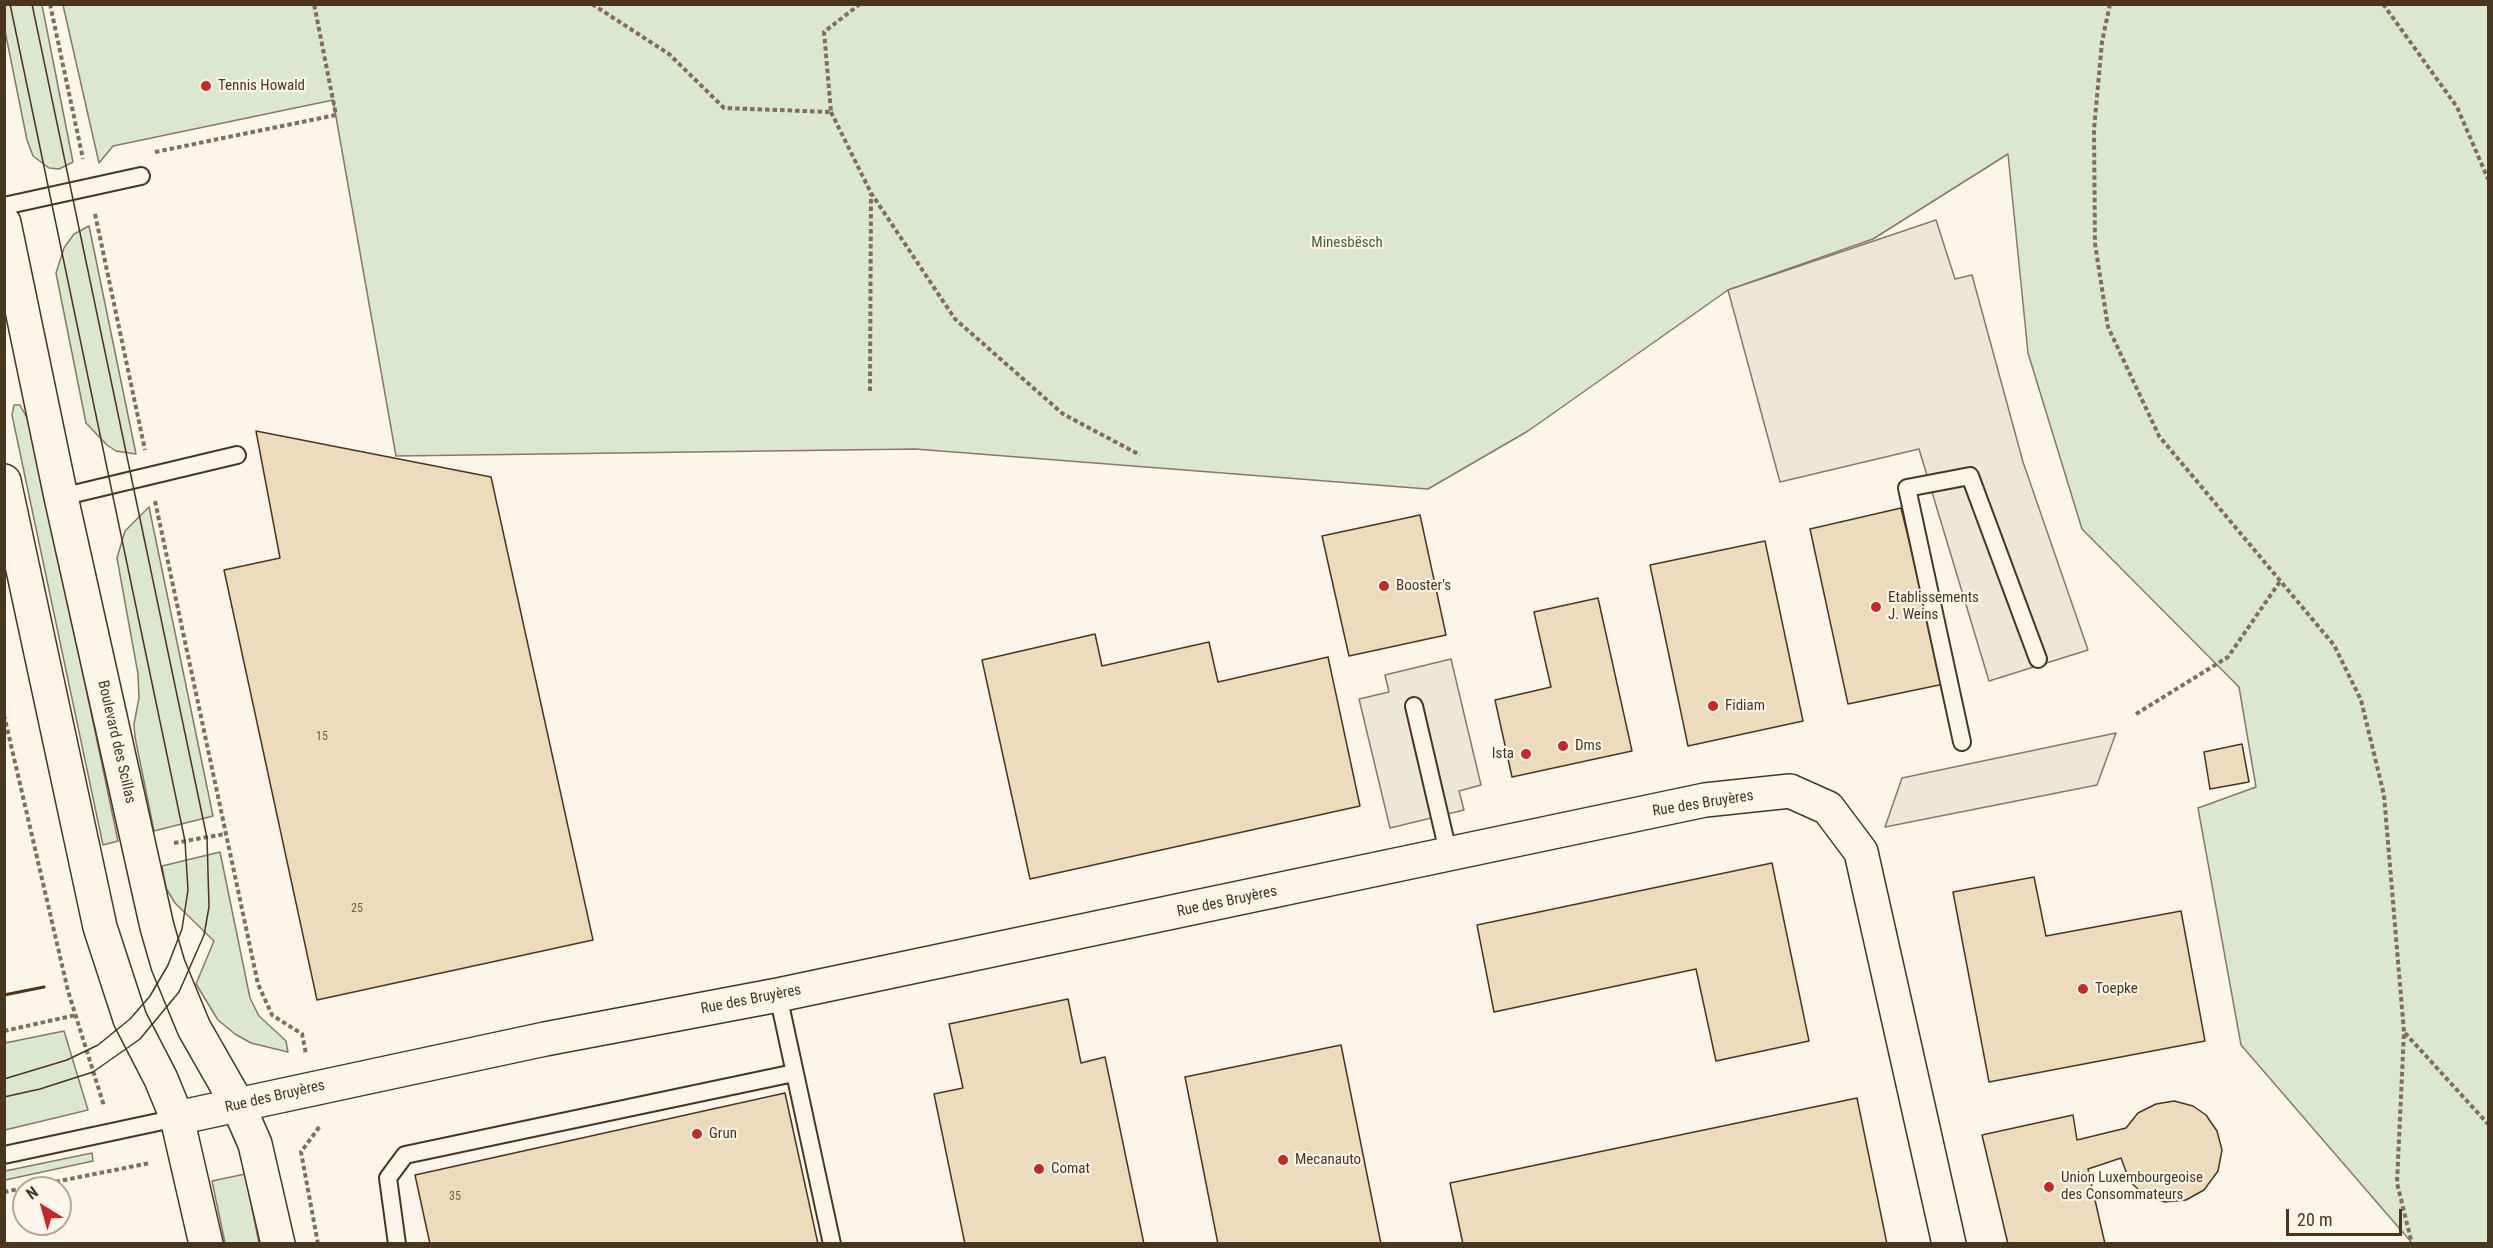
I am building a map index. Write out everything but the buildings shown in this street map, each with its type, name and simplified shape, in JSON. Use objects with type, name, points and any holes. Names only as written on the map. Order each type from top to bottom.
[{"type":"street","name":"Boulevard des Scillas","points":[[4,223],[61,497],[157,927],[168,966],[194,1028],[238,1105],[255,1144],[278,1244]]},
{"type":"street","points":[[4,481],[100,927],[130,1018],[161,1079],[177,1118],[206,1244]]},
{"type":"street","name":"Rue des Bruyères","points":[[177,1118],[545,1039],[778,995],[1449,856],[1706,800],[1790,791],[1828,808],[1861,852],[1949,1244]]},
{"type":"lane","points":[[4,206],[141,176]]},
{"type":"lane","points":[[61,497],[237,455]]},
{"type":"lane","points":[[1962,742],[1907,488],[1970,476],[2038,659]]},
{"type":"lane","points":[[1414,706],[1449,856]]},
{"type":"lane","points":[[778,995],[832,1244]]},
{"type":"lane","points":[[397,1244],[388,1178],[405,1155],[794,1072]]},
{"type":"lane","points":[[4,1155],[177,1118]]},
{"type":"path","points":[[50,4],[258,984],[272,1015],[302,1034],[305,1050]]},
{"type":"path","points":[[144,154],[336,115],[314,4]]},
{"type":"path","points":[[592,4],[669,54],[724,108],[831,112]]},
{"type":"path","points":[[860,4],[824,32],[831,112],[871,193],[954,319],[1063,414],[1140,455]]},
{"type":"path","points":[[2110,4],[2102,42],[2094,129],[2095,244],[2108,327],[2160,436],[2334,645],[2361,700],[2384,795],[2404,1032],[2397,1183],[2412,1244]]},
{"type":"path","points":[[2384,4],[2457,107],[2488,179]]},
{"type":"path","points":[[870,391],[871,193]]},
{"type":"path","points":[[2136,714],[2228,657],[2282,580]]},
{"type":"path","points":[[4,715],[39,873],[76,1015],[112,1133]]},
{"type":"path","points":[[4,1031],[76,1015]]},
{"type":"path","points":[[2404,1032],[2488,1124]]},
{"type":"path","points":[[318,1244],[301,1152],[320,1125]]},
{"type":"path","points":[[4,1192],[153,1162],[157,1171]]},
{"type":"green space","points":[[4,5],[42,5],[73,162],[59,169],[49,168],[33,156],[27,140],[5,31]]},
{"type":"green space","name":"Minesbësch","points":[[63,5],[2488,5],[2488,1243],[2412,1243],[2241,1045],[2198,808],[2256,787],[2239,687],[2082,529],[2028,353],[2008,154],[1873,239],[1728,290],[1528,431],[1428,489],[915,449],[396,456],[333,100],[113,146],[99,163]]},
{"type":"green space","points":[[89,226],[136,454],[116,451],[86,423],[56,273],[64,248],[74,234]]},
{"type":"green space","points":[[14,405],[20,405],[31,425],[118,841],[103,845],[12,415]]},
{"type":"green space","points":[[149,507],[213,816],[154,831],[135,737],[134,724],[139,698],[138,674],[117,558],[125,531]]},
{"type":"green space","points":[[220,852],[250,998],[259,1016],[286,1041],[288,1052],[251,1043],[235,1034],[218,1020],[196,984],[214,941],[175,903],[166,888],[162,866]]},
{"type":"green space","points":[[64,1031],[88,1110],[5,1130],[5,1043]]},
{"type":"green space","points":[[92,1153],[93,1161],[24,1176],[12,1176],[12,1178],[5,1180],[5,1171]]},
{"type":"green space","points":[[245,1174],[259,1243],[225,1243],[212,1181]]},
{"type":"shaded area","points":[[1936,220],[1955,279],[1972,275],[2023,462],[2088,650],[1989,681],[1919,449],[1780,482],[1728,290]]},
{"type":"shaded area","points":[[1451,659],[1481,785],[1459,791],[1464,810],[1390,828],[1359,699],[1389,692],[1385,675]]},
{"type":"shaded area","points":[[2116,733],[2097,785],[1885,827],[1902,778]]},
{"type":"tram line","points":[[4,1079],[67,1060],[98,1045],[130,1019],[150,996],[168,965],[182,929],[188,890],[185,841],[10,4]]},
{"type":"tram line","points":[[4,1097],[40,1089],[93,1072],[140,1039],[179,992],[204,935],[209,907],[207,838],[32,4]]},
{"type":"wall","points":[[4,995],[44,987]]},
{"type":"place","name":"Tennis Howald","points":[[206,86]]},
{"type":"place","name":"Booster's","points":[[1384,586]]},
{"type":"place","name":"Etablissements J. Weins","points":[[1876,607]]},
{"type":"place","name":"Fidiam","points":[[1713,706]]},
{"type":"place","name":"Dms","points":[[1563,746]]},
{"type":"place","name":"Ista","points":[[1526,754]]},
{"type":"place","name":"Toepke","points":[[2083,989]]},
{"type":"place","name":"Grun","points":[[697,1134]]},
{"type":"place","name":"Mecanauto","points":[[1283,1160]]},
{"type":"place","name":"Comat","points":[[1039,1169]]},
{"type":"place","name":"Union Luxembourgeoise des Consommateurs","points":[[2049,1187]]}]
